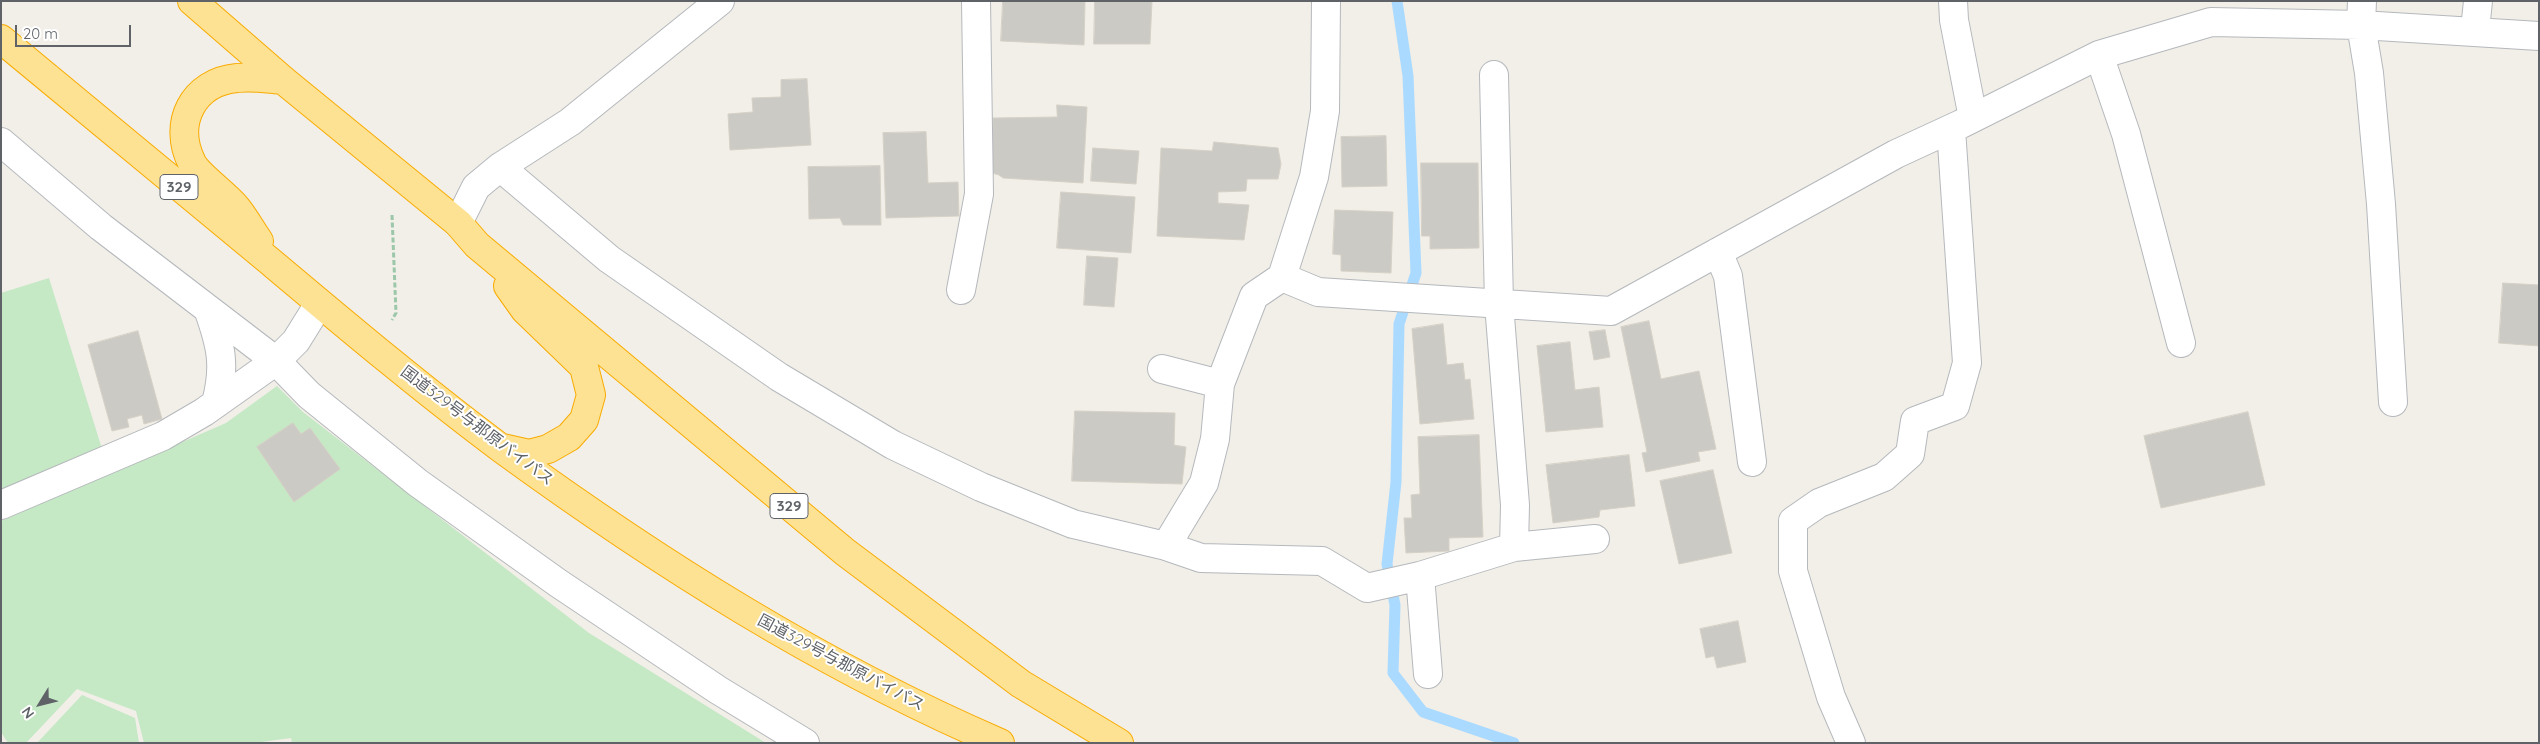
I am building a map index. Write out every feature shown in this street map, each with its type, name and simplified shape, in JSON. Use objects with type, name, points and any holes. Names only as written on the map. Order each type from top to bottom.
[{"type":"highway","name":"329","points":[[192,1],[284,80],[458,223],[477,245],[845,552],[1021,684],[1119,743]]},
{"type":"highway","name":"国道329号与那原バイパス","points":[[1,38],[275,265],[319,304],[502,448],[644,546],[791,640],[958,725],[1000,743]]},
{"type":"highway","points":[[275,265],[236,207],[192,164],[184,136],[186,114],[199,94],[216,84],[237,78],[284,80]]},
{"type":"highway","points":[[477,245],[525,310],[584,367],[591,395],[584,420],[569,437],[548,448],[529,454],[502,448]]},
{"type":"street","points":[[458,223],[476,187],[500,167],[570,122],[720,1]]},
{"type":"street","points":[[961,290],[978,194],[976,1]]},
{"type":"street","points":[[1166,546],[1204,483],[1215,439],[1220,384],[1254,296],[1282,276],[1314,177],[1323,120],[1326,1]]},
{"type":"street","points":[[1851,743],[1831,696],[1793,571],[1793,521],[1820,503],[1884,477],[1910,454],[1915,420],[1955,406],[1967,363],[1962,124],[1953,1]]},
{"type":"street","points":[[2474,30],[2478,1]]},
{"type":"street","points":[[1282,276],[1318,292],[1611,311],[1896,154],[1962,124],[2099,55],[2212,12],[2362,13],[2474,30],[2539,36]]},
{"type":"street","points":[[2362,13],[2381,204],[2393,402]]},
{"type":"street","points":[[2099,55],[2126,134],[2180,343]]},
{"type":"street","points":[[1494,75],[1499,304],[1515,505],[1514,548]]},
{"type":"street","points":[[1,142],[102,226],[276,361],[309,395],[418,483],[574,594],[718,690],[805,743]]},
{"type":"street","points":[[500,167],[609,259],[780,378],[893,445],[981,488],[1073,524],[1166,546],[1201,558],[1322,561],[1367,588],[1420,576],[1514,548],[1595,540]]},
{"type":"street","points":[[1718,252],[1728,276],[1752,462]]},
{"type":"street","points":[[1,505],[163,436],[216,403],[276,361],[296,341],[319,304]]},
{"type":"street","points":[[208,309],[221,353],[223,377],[216,403]]},
{"type":"street","points":[[1162,369],[1220,384]]},
{"type":"street","points":[[1420,576],[1428,674]]},
{"type":"path","points":[[388,328],[396,313],[392,212]]},
{"type":"green space","points":[[49,278],[102,449],[1,494],[1,293]]},
{"type":"green space","points":[[277,386],[303,412],[589,633],[766,743],[292,743],[291,738],[254,743],[144,743],[136,711],[77,689],[26,743],[8,743],[1,732],[1,521],[226,423]]},
{"type":"green space","points":[[82,695],[135,718],[139,743],[37,743]]},
{"type":"building","points":[[1003,1],[1085,1],[1084,45],[1001,41]]},
{"type":"building","points":[[1095,1],[1152,1],[1150,44],[1094,44]]},
{"type":"building","points":[[807,79],[811,145],[730,150],[728,114],[753,112],[752,98],[781,97],[781,80]]},
{"type":"building","points":[[1057,105],[1087,107],[1083,183],[1003,178],[992,173],[993,118],[1057,117]]},
{"type":"building","points":[[926,132],[928,183],[958,182],[959,216],[886,218],[883,133]]},
{"type":"building","points":[[1386,136],[1387,186],[1342,187],[1341,137]]},
{"type":"building","points":[[1214,142],[1278,148],[1281,164],[1278,179],[1247,179],[1246,191],[1218,192],[1218,203],[1249,205],[1244,240],[1157,236],[1161,148],[1212,151]]},
{"type":"building","points":[[1093,148],[1139,151],[1136,184],[1091,181]]},
{"type":"building","points":[[1421,163],[1478,163],[1479,248],[1430,249],[1430,236],[1422,236]]},
{"type":"building","points":[[880,166],[881,225],[843,225],[840,218],[809,219],[808,167]]},
{"type":"building","points":[[1061,192],[1135,197],[1131,253],[1057,248]]},
{"type":"building","points":[[1335,210],[1393,212],[1391,273],[1341,271],[1341,255],[1333,254]]},
{"type":"building","points":[[1087,256],[1118,258],[1114,307],[1084,305]]},
{"type":"building","points":[[2503,283],[2539,285],[2539,346],[2499,343]]},
{"type":"building","points":[[1649,321],[1661,379],[1699,371],[1716,449],[1698,452],[1700,461],[1646,472],[1642,453],[1647,452],[1621,327]]},
{"type":"building","points":[[1443,324],[1447,365],[1463,363],[1465,380],[1470,379],[1474,419],[1420,424],[1412,329]]},
{"type":"building","points":[[1605,330],[1610,357],[1594,360],[1589,332]]},
{"type":"building","points":[[138,331],[162,419],[144,424],[142,415],[127,419],[129,427],[112,431],[88,345]]},
{"type":"building","points":[[1570,342],[1575,390],[1599,387],[1603,427],[1546,432],[1537,346]]},
{"type":"building","points":[[1075,411],[1175,413],[1174,445],[1186,447],[1182,484],[1072,481]]},
{"type":"building","points":[[2248,412],[2265,485],[2161,508],[2144,436]]},
{"type":"building","points":[[293,423],[301,434],[310,428],[340,469],[294,502],[257,447]]},
{"type":"building","points":[[1479,435],[1483,537],[1449,538],[1449,551],[1406,553],[1404,518],[1412,518],[1411,495],[1420,494],[1418,437]]},
{"type":"building","points":[[1629,455],[1635,506],[1600,510],[1599,517],[1553,523],[1546,465]]},
{"type":"building","points":[[1713,470],[1732,553],[1679,564],[1660,481]]},
{"type":"building","points":[[1738,621],[1746,662],[1717,668],[1714,656],[1706,658],[1700,629]]},
{"type":"waterway","points":[[1397,1],[1408,76],[1416,273],[1399,324],[1396,482],[1387,564],[1395,605],[1393,673],[1423,712],[1514,743]]}]
